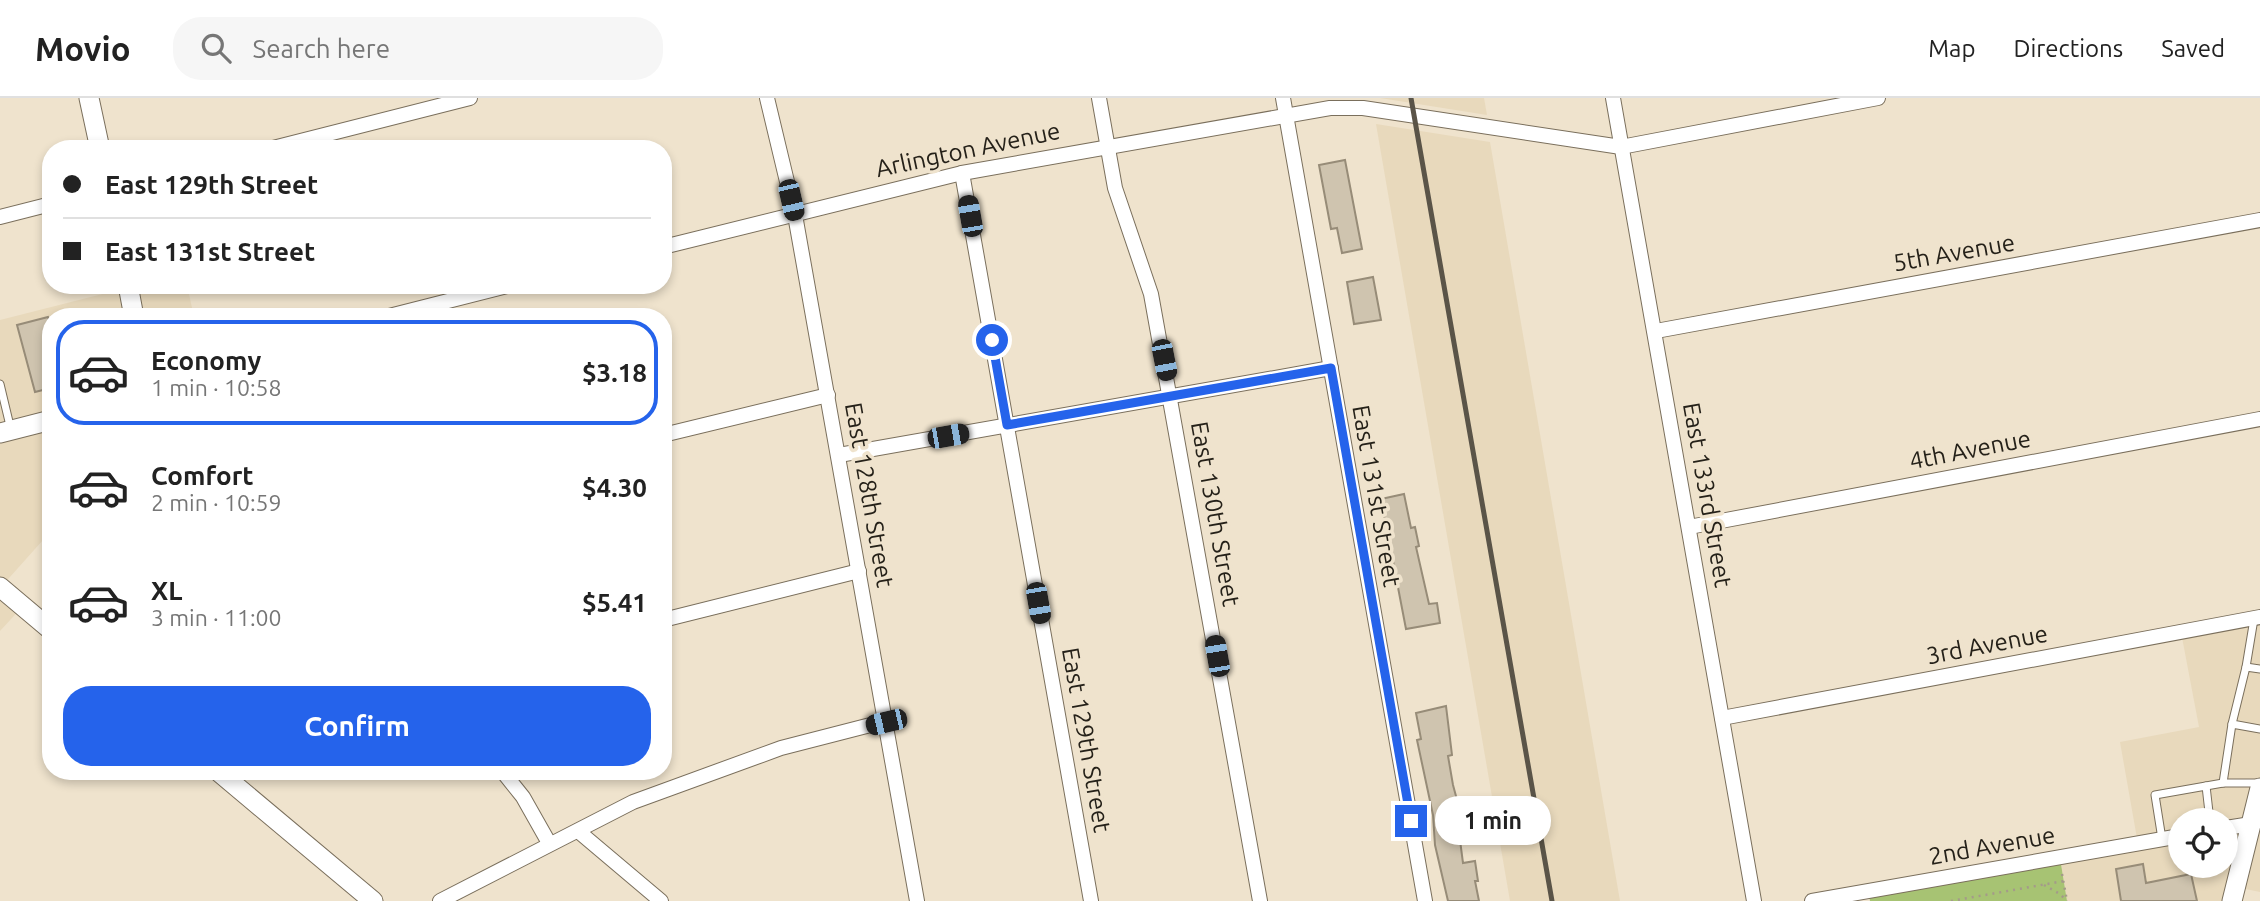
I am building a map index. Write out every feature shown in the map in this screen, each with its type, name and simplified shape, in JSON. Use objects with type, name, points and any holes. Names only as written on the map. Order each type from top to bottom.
[{"type":"street","points":[[89,98],[98,140]]},
{"type":"street","points":[[304,140],[470,98]]},
{"type":"street","name":"East 128th Street","points":[[767,98],[794,215],[828,395],[917,901]]},
{"type":"street","name":"East 130th Street","points":[[1099,98],[1115,188],[1151,294],[1261,901]]},
{"type":"street","name":"East 131st Street","points":[[1283,98],[1425,901]]},
{"type":"street","name":"East 133rd Street","points":[[1613,98],[1754,901]]},
{"type":"street","name":"Arlington Avenue","points":[[672,245],[962,173],[1330,108],[1363,108],[1621,147],[1878,98]]},
{"type":"street","name":"East 129th Street","points":[[962,173],[1091,901]]},
{"type":"street","points":[[0,218],[42,206]]},
{"type":"street","name":"5th Avenue","points":[[1656,331],[2260,220]]},
{"type":"street","points":[[420,308],[476,294]]},
{"type":"street","points":[[839,455],[1331,368]]},
{"type":"street","points":[[672,433],[828,395]]},
{"type":"street","name":"4th Avenue","points":[[1689,527],[2260,419]]},
{"type":"street","points":[[5,432],[42,422]]},
{"type":"street","points":[[672,618],[859,571]]},
{"type":"street","points":[[0,587],[42,622]]},
{"type":"street","name":"3rd Avenue","points":[[1722,718],[2257,618]]},
{"type":"street","points":[[440,901],[633,802],[781,748],[886,722]]},
{"type":"street","points":[[229,780],[373,901]]},
{"type":"street","points":[[509,780],[523,797],[549,843]]},
{"type":"street","points":[[2232,901],[2256,824],[2260,786]]},
{"type":"street","points":[[2238,826],[2256,824]]},
{"type":"street","points":[[578,831],[661,901]]},
{"type":"street","name":"2nd Avenue","points":[[1812,901],[2168,838]]},
{"type":"lane","points":[[0,383],[5,432]]},
{"type":"lane","points":[[2223,783],[2232,724],[2257,618]]},
{"type":"lane","points":[[2246,667],[2260,669]]},
{"type":"lane","points":[[2232,724],[2260,729]]},
{"type":"lane","points":[[2162,839],[2155,795],[2223,783],[2260,786]]},
{"type":"lane","points":[[2206,786],[2209,808]]},
{"type":"path","points":[[2062,874],[2067,901]]},
{"type":"path","points":[[1951,901],[2064,881]]},
{"type":"path","points":[[2044,885],[2067,901]]},
{"type":"shaded area","points":[[1380,98],[1484,98],[1487,115]]},
{"type":"shaded area","points":[[1376,124],[1490,142],[1620,901],[1510,901]]},
{"type":"shaded area","points":[[103,294],[189,294],[192,308],[47,308]]},
{"type":"shaded area","points":[[42,309],[42,541],[1,587],[23,606],[0,631],[0,320]]},
{"type":"shaded area","points":[[2260,617],[2260,892],[2236,887],[2232,901],[2067,901],[2060,858],[2138,844],[2120,742],[2199,727],[2181,632]]},
{"type":"green space","points":[[2060,858],[2067,901],[1870,901],[1868,891]]},
{"type":"building","points":[[1345,160],[1362,249],[1342,253],[1337,228],[1331,229],[1319,165]]},
{"type":"building","points":[[1373,277],[1381,320],[1354,324],[1347,282]]},
{"type":"building","points":[[42,319],[42,390],[35,392],[17,325]]},
{"type":"building","points":[[1404,494],[1411,528],[1415,527],[1419,546],[1416,547],[1429,604],[1437,603],[1440,623],[1406,629],[1381,499]]},
{"type":"building","points":[[1446,706],[1452,755],[1448,756],[1453,785],[1466,824],[1458,825],[1463,863],[1475,861],[1479,901],[1448,901],[1435,845],[1433,815],[1417,740],[1421,739],[1416,713]]},
{"type":"building","points":[[2143,864],[2146,883],[2171,878],[2192,878],[2197,901],[2121,901],[2116,869]]},
{"type":"railway","points":[[1411,98],[1552,901]]},
{"type":"route","points":[[992,340],[1007,425],[1331,368],[1411,821]]}]
